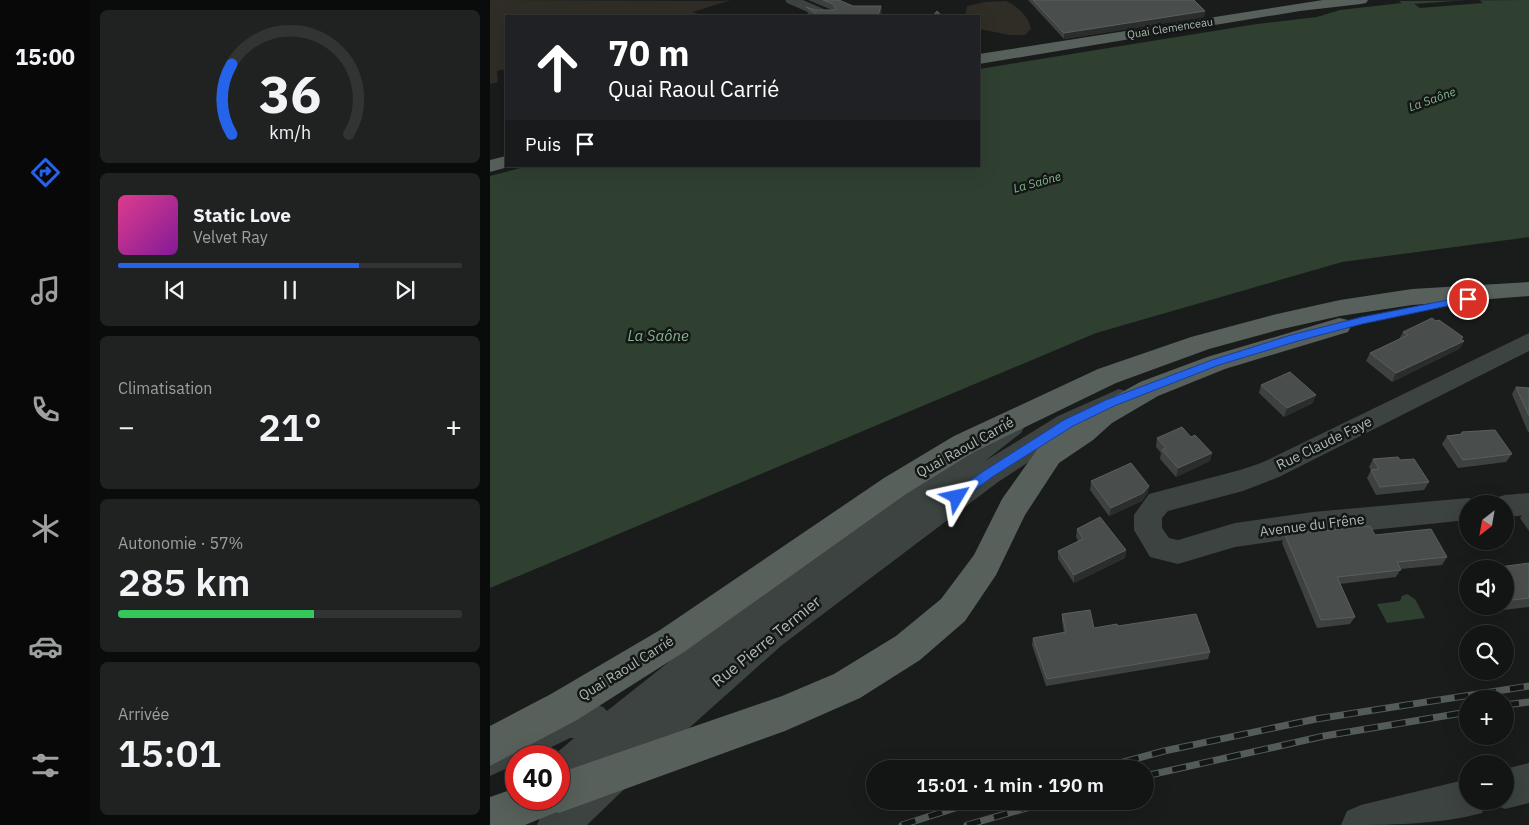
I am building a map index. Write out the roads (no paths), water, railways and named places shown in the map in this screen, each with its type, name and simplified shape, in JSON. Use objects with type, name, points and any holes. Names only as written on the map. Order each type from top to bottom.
[{"type":"main road","name":"Quai Clemenceau","points":[[980,59],[1300,7],[1361,0]]},
{"type":"main road","points":[[490,166],[505,162]]},
{"type":"main road","name":"Quai Raoul Carrié","points":[[490,747],[564,707],[672,641],[895,486],[964,444],[1107,376],[1200,343],[1277,322],[1340,308],[1412,297],[1529,289]]},
{"type":"main road","name":"Quai Raoul Carrié","points":[[570,789],[785,713],[847,686],[908,648],[953,610],[985,565],[1013,508],[1049,455],[1083,432],[1102,416],[1149,389],[1216,363],[1295,338],[1362,320],[1499,292]]},
{"type":"main road","points":[[490,817],[510,810]]},
{"type":"street","points":[[792,0],[826,15]]},
{"type":"street","name":"Rue Claude Faye","points":[[1160,548],[1148,530],[1148,515],[1159,502],[1242,480],[1270,470],[1529,341]]},
{"type":"street","name":"Rue Pierre Termier","points":[[556,825],[656,733],[770,634],[988,474],[1068,423],[1110,403],[1149,389]]},
{"type":"street","name":"Rue Pierre Termier","points":[[570,767],[760,610],[908,504],[1030,412]]},
{"type":"street","name":"Rue Pierre Termier","points":[[908,504],[960,474],[988,474]]},
{"type":"street","points":[[988,474],[1008,487],[1013,508]]},
{"type":"street","points":[[1514,505],[1529,504]]},
{"type":"street","name":"Avenue du Frêne","points":[[1160,548],[1178,552],[1235,535],[1313,524],[1459,510]]},
{"type":"street","points":[[490,757],[568,720],[590,720],[606,736]]},
{"type":"street","name":"Rue Pierre Termier","points":[[556,825],[606,754],[606,736]]},
{"type":"street","points":[[1514,787],[1529,783]]},
{"type":"street","points":[[1361,825],[1459,801]]},
{"type":"street","points":[[509,825],[525,810]]},
{"type":"water","name":"La Saône","points":[[1529,0],[1529,237],[1342,262],[1096,333],[490,588],[490,176],[524,167],[980,167],[980,69],[1257,24],[1317,17],[1340,10],[1402,3],[1399,1]]},
{"type":"water","points":[[1407,594],[1415,599],[1425,618],[1387,623],[1377,604],[1400,601],[1402,596]]},
{"type":"railway","points":[[1131,760],[1164,751],[1316,719],[1529,686]]},
{"type":"railway","points":[[1514,704],[1529,702]]},
{"type":"railway","points":[[1154,774],[1324,736],[1459,714]]},
{"type":"railway","points":[[902,825],[949,810]]},
{"type":"railway","points":[[967,825],[1020,810]]}]
